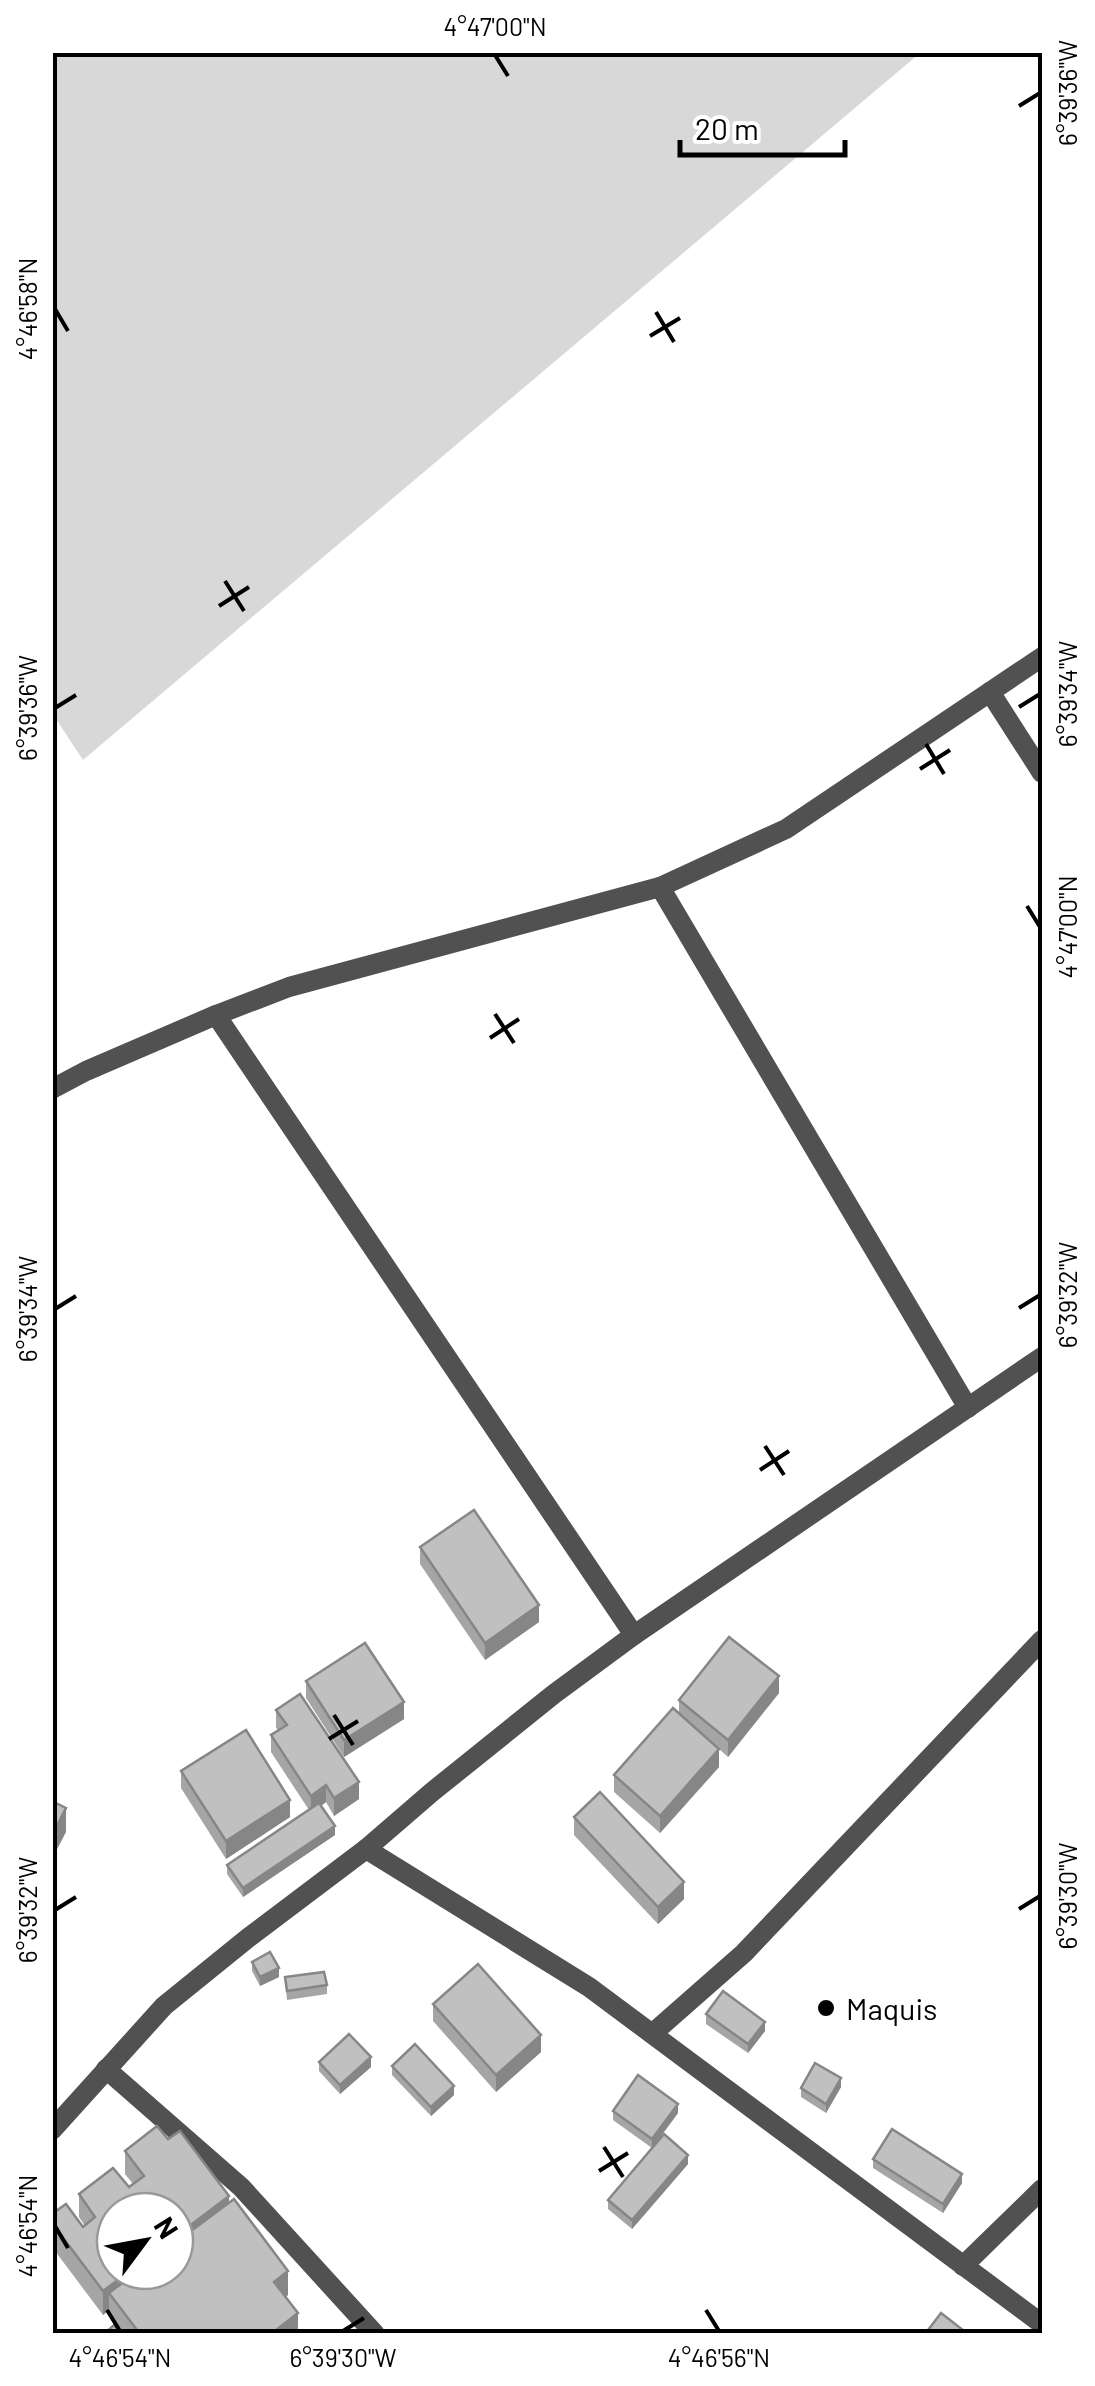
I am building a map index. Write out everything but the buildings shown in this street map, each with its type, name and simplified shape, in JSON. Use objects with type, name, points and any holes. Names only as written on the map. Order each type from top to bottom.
[{"type":"street","points":[[52,1089],[216,1015],[289,987],[660,886],[786,829],[1042,657]]},
{"type":"street","points":[[990,692],[1042,773]]},
{"type":"street","points":[[660,886],[968,1408]]},
{"type":"street","points":[[216,1015],[634,1634]]},
{"type":"street","points":[[52,2130],[164,2006],[634,1634],[1042,1357]]},
{"type":"street","points":[[653,2032],[744,1953],[1042,1640]]},
{"type":"street","points":[[366,1849],[589,1987],[1042,2324]]},
{"type":"street","points":[[106,2069],[241,2188],[375,2334]]},
{"type":"street","points":[[963,2266],[1042,2189]]},
{"type":"shaded area","points":[[53,52],[920,53],[83,760],[52,713]]},
{"type":"place","name":"Maquis","points":[[826,2008]]}]
